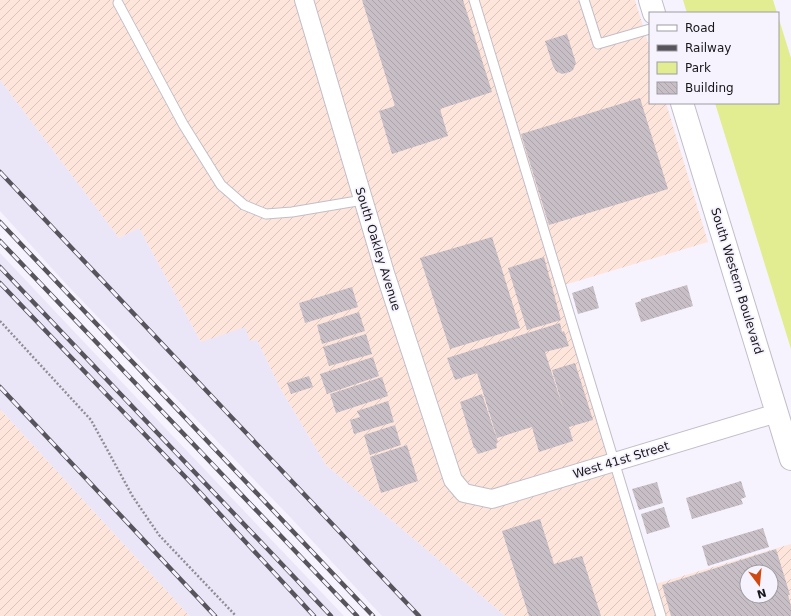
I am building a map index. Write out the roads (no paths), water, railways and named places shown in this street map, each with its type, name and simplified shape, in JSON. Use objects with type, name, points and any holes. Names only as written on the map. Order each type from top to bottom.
[{"type":"street","name":"South Oakley Avenue","points":[[304,0],[385,273],[453,480],[464,493]]},
{"type":"street","points":[[650,0],[654,12]]},
{"type":"street","name":"South Western Boulevard","points":[[682,104],[791,459]]},
{"type":"street","name":"West 41st Street","points":[[464,493],[492,499],[777,413]]},
{"type":"lane","points":[[474,0],[662,616]]},
{"type":"lane","points":[[584,0],[598,44],[649,29]]},
{"type":"lane","points":[[118,3],[183,124],[221,185],[244,205],[266,214],[292,212],[364,200]]},
{"type":"railway","points":[[0,172],[419,616]]},
{"type":"railway","points":[[0,222],[373,616]]},
{"type":"railway","points":[[0,241],[357,616]]},
{"type":"railway","points":[[0,267],[331,616]]},
{"type":"railway","points":[[0,283],[193,485],[314,616]]},
{"type":"railway","points":[[0,387],[215,616]]}]
